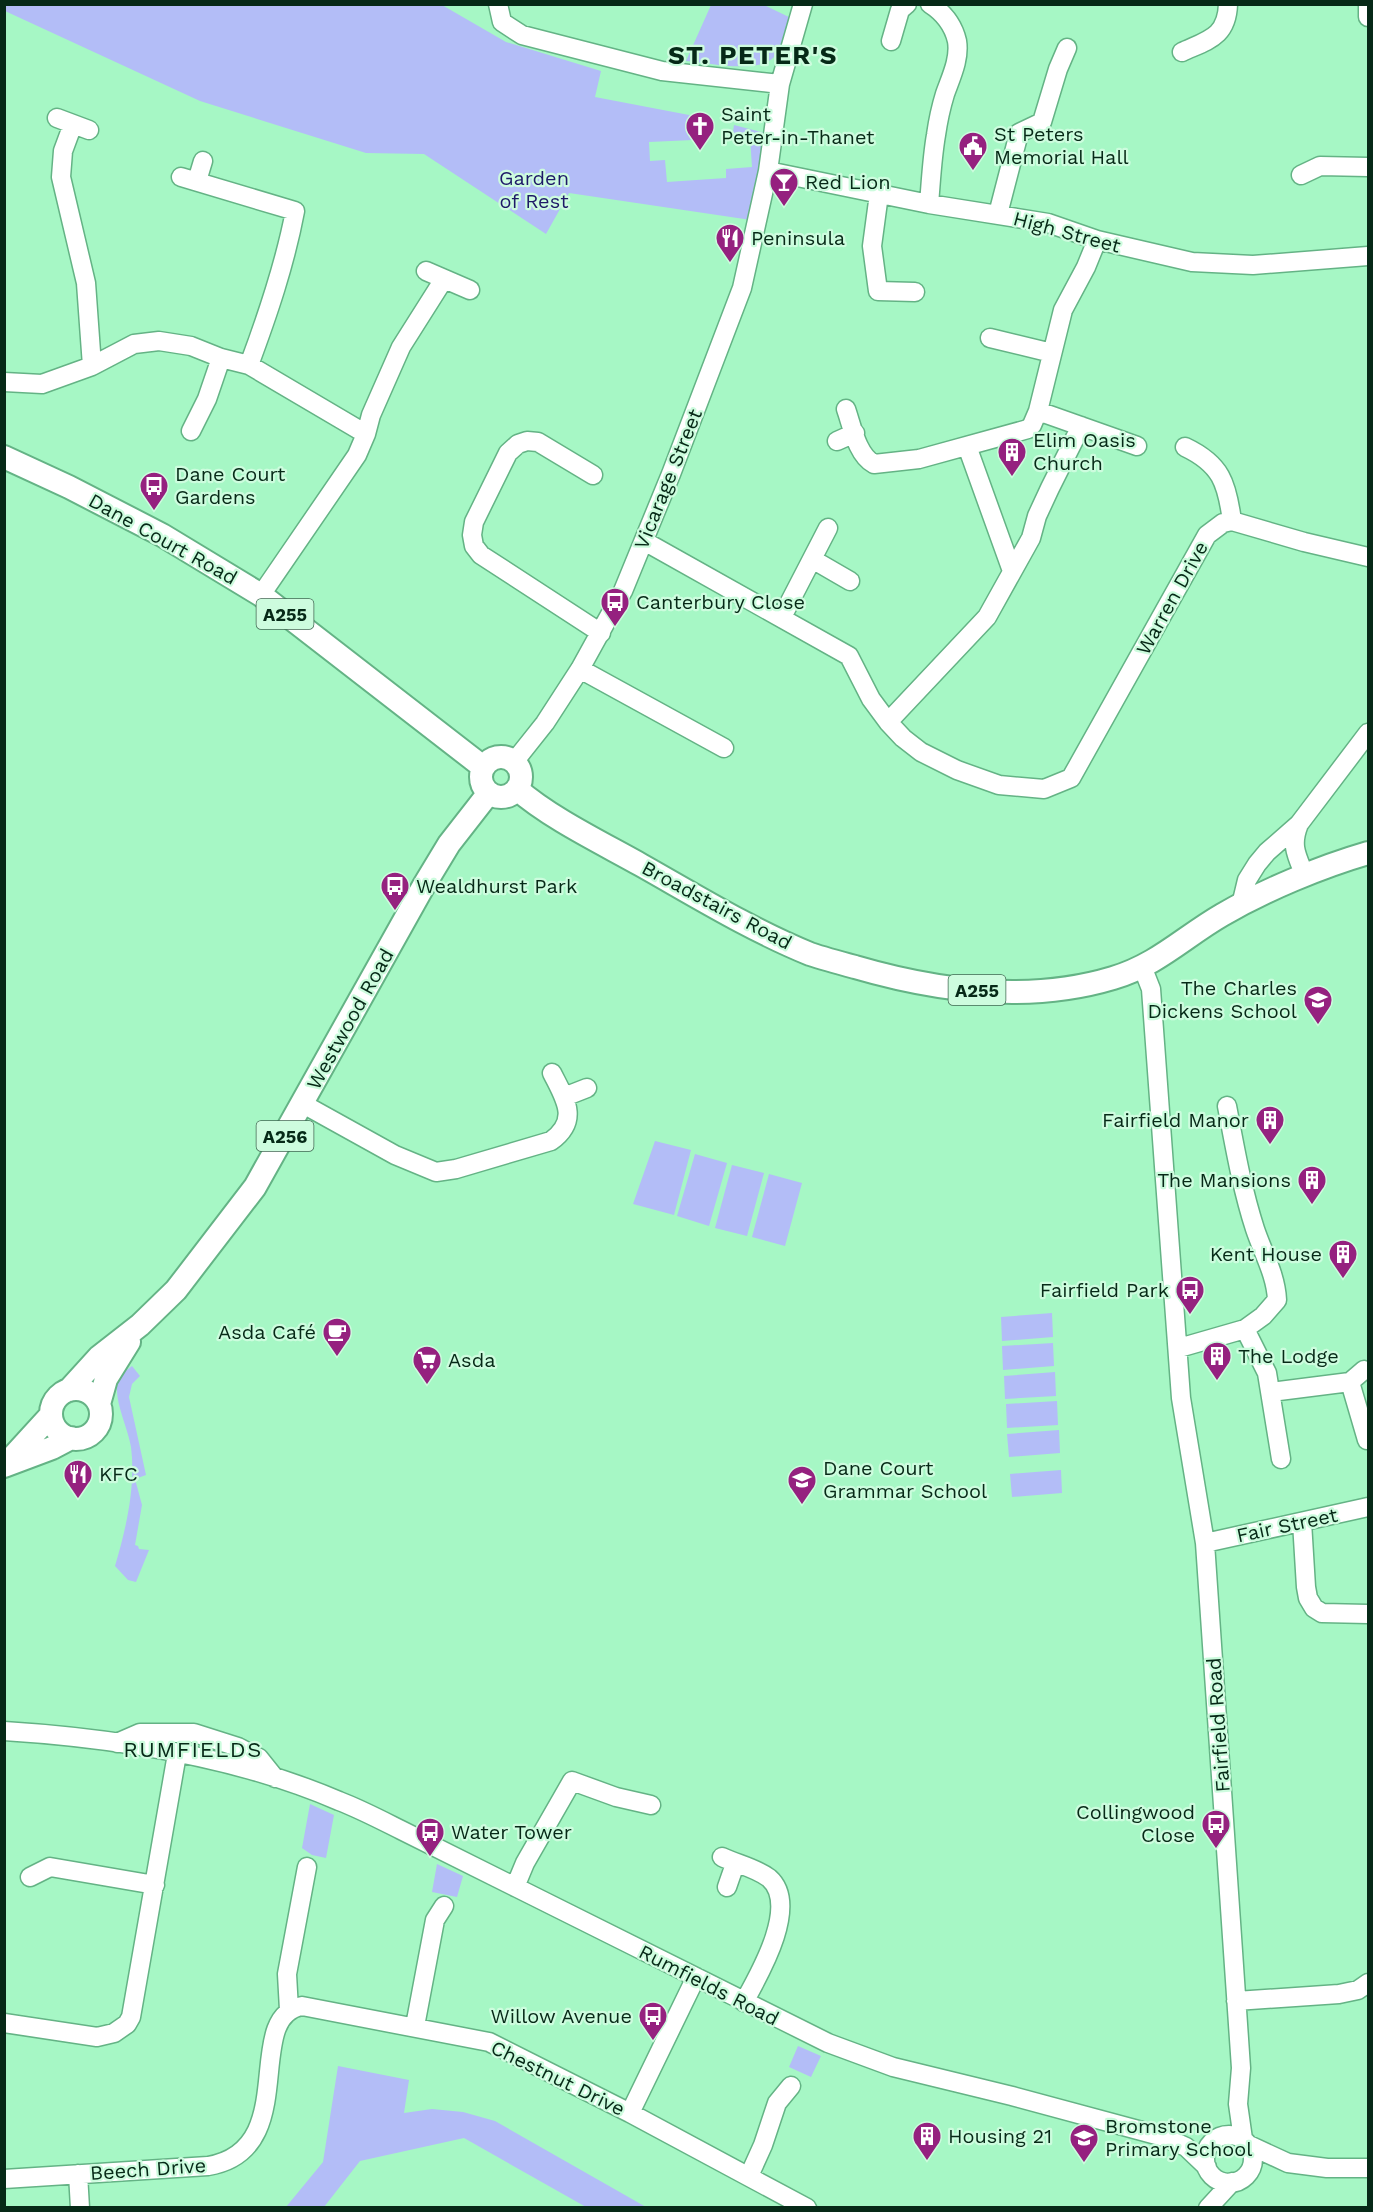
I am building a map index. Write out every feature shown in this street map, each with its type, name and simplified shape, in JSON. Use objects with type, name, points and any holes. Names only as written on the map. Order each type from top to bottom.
[{"type":"main road","name":"Dane Court Road","points":[[4,457],[69,487],[162,535],[261,595],[483,766]]},
{"type":"main road","points":[[498,757],[509,759],[514,762],[520,772],[520,784],[513,794],[500,798],[488,794],[481,784],[483,766],[498,757]]},
{"type":"main road","name":"Broadstairs Road","points":[[517,789],[528,799],[744,924],[812,954],[893,978],[935,986],[985,991],[1061,989],[1115,977],[1164,956],[1196,932],[1241,905],[1305,876],[1368,853]]},
{"type":"main road","name":"Westwood Road","points":[[69,1390],[99,1357],[140,1325],[176,1290],[211,1248],[255,1187],[449,844],[488,794]]},
{"type":"main road","name":"Westwood Road","points":[[99,1404],[106,1379],[140,1325]]},
{"type":"main road","points":[[69,1390],[84,1390],[95,1398],[99,1404],[100,1419],[94,1431],[83,1437],[71,1438],[52,1448],[4,1466],[51,1416],[56,1399],[69,1390]]},
{"type":"main road","points":[[51,1416],[57,1430],[71,1438]]},
{"type":"street","points":[[498,4],[502,22],[522,35],[662,71],[780,84]]},
{"type":"street","name":"Vicarage Street","points":[[514,762],[545,723],[580,669],[623,591],[742,288],[768,171],[780,84],[803,4]]},
{"type":"street","points":[[891,41],[900,10],[907,4]]},
{"type":"street","points":[[928,204],[936,135],[944,96],[957,61],[957,41],[951,25],[942,12],[930,4]]},
{"type":"street","points":[[1182,52],[1215,37],[1227,18],[1227,4]]},
{"type":"street","points":[[1368,4],[1368,17]]},
{"type":"street","points":[[998,214],[1019,133],[1042,122],[1058,69],[1067,48]]},
{"type":"street","points":[[73,124],[63,151],[61,177],[86,283],[92,366]]},
{"type":"street","points":[[203,161],[189,179],[301,209],[249,365]]},
{"type":"street","points":[[1301,175],[1320,166],[1368,167]]},
{"type":"street","name":"High Street","points":[[768,171],[928,204],[1048,223],[1096,240],[1192,262],[1253,265],[1368,256]]},
{"type":"street","points":[[879,194],[872,246],[878,291],[915,292]]},
{"type":"street","points":[[846,409],[862,452],[874,464],[919,459],[1028,429],[1038,411],[1063,310],[1086,267],[1096,240]]},
{"type":"street","points":[[426,271],[470,290]]},
{"type":"street","points":[[261,595],[357,455],[371,415],[401,346],[444,279]]},
{"type":"street","points":[[990,338],[1052,353]]},
{"type":"street","points":[[4,382],[42,384],[92,366],[134,344],[159,341],[191,346],[221,358],[249,365],[366,434]]},
{"type":"street","points":[[191,431],[207,399],[221,358]]},
{"type":"street","points":[[1038,411],[1137,446]]},
{"type":"street","points":[[644,541],[849,656],[871,699],[888,722],[987,617],[1031,538],[1046,498],[1081,426]]},
{"type":"street","points":[[837,441],[855,433]]},
{"type":"street","points":[[582,476],[538,442],[527,441],[518,444],[508,453],[474,522],[472,535],[474,546],[481,555],[601,633]]},
{"type":"street","points":[[967,446],[1012,571]]},
{"type":"street","points":[[1185,447],[1196,452],[1217,470],[1226,487],[1232,521],[1304,542],[1368,557]]},
{"type":"street","name":"Warren Drive","points":[[888,722],[921,752],[957,770],[999,785],[1044,789],[1071,777],[1207,535],[1223,523],[1232,521]]},
{"type":"street","points":[[782,617],[828,528]]},
{"type":"street","points":[[812,559],[850,581]]},
{"type":"street","points":[[580,669],[711,747]]},
{"type":"street","points":[[1241,905],[1247,880],[1267,852],[1299,824],[1368,733]]},
{"type":"street","points":[[1299,824],[1294,836],[1294,848],[1305,876]]},
{"type":"street","points":[[1267,852],[1282,846],[1294,848]]},
{"type":"street","name":"Fairfield Road","points":[[1142,966],[1151,989],[1181,1398],[1204,1543],[1241,2068],[1238,2104],[1246,2142]]},
{"type":"street","points":[[303,1104],[395,1155],[436,1172],[456,1169],[551,1141],[559,1135],[567,1125],[569,1113],[552,1072]]},
{"type":"street","points":[[564,1097],[587,1088]]},
{"type":"street","points":[[1179,1348],[1245,1329],[1263,1316],[1277,1300],[1277,1284],[1255,1230],[1239,1172],[1227,1106]]},
{"type":"street","points":[[1245,1329],[1267,1373],[1281,1459]]},
{"type":"street","points":[[1271,1392],[1350,1382],[1364,1370]]},
{"type":"street","points":[[1350,1382],[1368,1439]]},
{"type":"street","name":"Fair Street","points":[[1204,1543],[1368,1507]]},
{"type":"street","points":[[1302,1522],[1306,1587],[1308,1598],[1314,1608],[1322,1612],[1368,1614]]},
{"type":"street","name":"Rumfields Road","points":[[4,1731],[44,1733],[177,1754],[275,1778],[339,1801],[828,2043],[893,2067],[1164,2137],[1186,2147],[1210,2171]]},
{"type":"street","name":"Rumfields Road","points":[[117,1743],[140,1732],[194,1732],[259,1758],[275,1778]]},
{"type":"street","points":[[4,2024],[22,2024],[98,2037],[106,2036],[127,2024],[134,2010],[177,1754]]},
{"type":"street","points":[[515,1887],[525,1863],[575,1776],[616,1797],[651,1805]]},
{"type":"street","points":[[727,1887],[729,1860],[769,1879],[778,1892],[779,1912],[771,1950],[744,2002]]},
{"type":"street","points":[[30,1877],[50,1867],[155,1885]]},
{"type":"street","points":[[290,2010],[286,1974],[307,1867]]},
{"type":"street","points":[[415,2026],[435,1920],[444,1906]]},
{"type":"street","points":[[630,2113],[696,1977]]},
{"type":"street","points":[[1236,2001],[1339,1994],[1358,1990],[1368,1983]]},
{"type":"street","name":"Chestnut Drive","points":[[290,2010],[309,2006],[489,2042],[630,2113],[807,2208]]},
{"type":"street","name":"Beech Drive","points":[[4,2178],[208,2166],[226,2162],[242,2152],[254,2138],[262,2120],[276,2029],[281,2018],[290,2010]]},
{"type":"street","points":[[749,2176],[763,2145],[777,2103],[791,2086]]},
{"type":"street","name":"Fairfield Road","points":[[1217,2139],[1238,2104]]},
{"type":"street","points":[[1206,2208],[1210,2171],[1206,2152],[1217,2139],[1236,2136],[1287,2163]]},
{"type":"street","name":"Rumfields Road","points":[[1164,2137],[1217,2139]]},
{"type":"street","points":[[1246,2142],[1253,2156],[1250,2171]]},
{"type":"street","points":[[1210,2171],[1226,2182],[1233,2182],[1250,2171],[1287,2163],[1327,2168],[1368,2168]]},
{"type":"street","points":[[78,2174],[80,2208]]},
{"type":"street","points":[[1206,2208],[1233,2182]]},
{"type":"green space","name":"Saint Peter-in-Thanet","points":[[5,4],[442,5],[506,42],[601,71],[595,97],[710,119],[708,134],[693,134],[693,140],[649,142],[650,161],[665,160],[667,182],[726,178],[726,169],[752,167],[750,137],[732,138],[734,125],[765,133],[751,220],[569,193],[546,234],[424,154],[366,153],[200,101],[5,11]]},
{"type":"green space","points":[[711,5],[764,5],[791,18],[782,44],[774,57],[767,62],[745,66],[686,61]]},
{"type":"green space","points":[[655,1141],[691,1150],[674,1215],[633,1204]]},
{"type":"green space","points":[[695,1154],[727,1163],[709,1226],[677,1216]]},
{"type":"green space","points":[[732,1165],[764,1173],[747,1236],[715,1228]]},
{"type":"green space","points":[[769,1174],[802,1183],[785,1246],[752,1237]]},
{"type":"green space","points":[[1052,1313],[1053,1337],[1002,1341],[1001,1317]]},
{"type":"green space","points":[[1053,1343],[1054,1366],[1003,1370],[1002,1346]]},
{"type":"green space","points":[[132,1366],[140,1376],[132,1384],[129,1397],[146,1475],[135,1479],[142,1505],[135,1545],[139,1549],[149,1550],[136,1582],[128,1580],[115,1566],[126,1522],[132,1477],[131,1447],[118,1402],[117,1388],[120,1377]]},
{"type":"green space","points":[[1055,1372],[1056,1396],[1005,1399],[1004,1376]]},
{"type":"green space","points":[[1057,1401],[1058,1425],[1007,1428],[1006,1404]]},
{"type":"green space","points":[[1059,1430],[1060,1453],[1009,1457],[1007,1434]]},
{"type":"green space","points":[[1061,1470],[1062,1493],[1012,1497],[1010,1474]]},
{"type":"green space","points":[[310,1804],[334,1815],[326,1858],[312,1855],[302,1848]]},
{"type":"green space","points":[[437,1864],[463,1876],[457,1897],[432,1892]]},
{"type":"green space","points":[[798,2046],[821,2056],[811,2077],[789,2067]]},
{"type":"green space","points":[[338,2066],[409,2080],[404,2113],[432,2109],[463,2112],[495,2121],[646,2207],[586,2207],[464,2138],[360,2161],[324,2207],[286,2207],[323,2162]]},
{"type":"place","name":"Saint Peter-in-Thanet","points":[[700,152]]},
{"type":"place","name":"St Peters Memorial Hall","points":[[973,172]]},
{"type":"place","name":"Red Lion","points":[[784,208]]},
{"type":"place","name":"Peninsula","points":[[730,264]]},
{"type":"place","name":"Elim Oasis Church","points":[[1012,478]]},
{"type":"place","name":"Dane Court Gardens","points":[[154,512]]},
{"type":"place","name":"Canterbury Close","points":[[615,628]]},
{"type":"place","name":"Wealdhurst Park","points":[[395,912]]},
{"type":"place","name":"The Charles Dickens School","points":[[1318,1026]]},
{"type":"place","name":"Fairfield Manor","points":[[1270,1146]]},
{"type":"place","name":"The Mansions","points":[[1312,1206]]},
{"type":"place","name":"Kent House","points":[[1343,1280]]},
{"type":"place","name":"Fairfield Park","points":[[1190,1316]]},
{"type":"place","name":"Asda Café","points":[[337,1358]]},
{"type":"place","name":"The Lodge","points":[[1217,1382]]},
{"type":"place","name":"Asda","points":[[427,1386]]},
{"type":"place","name":"KFC","points":[[78,1500]]},
{"type":"place","name":"Dane Court Grammar School","points":[[802,1506]]},
{"type":"place","name":"Collingwood Close","points":[[1216,1850]]},
{"type":"place","name":"Water Tower","points":[[430,1858]]},
{"type":"place","name":"Willow Avenue","points":[[653,2042]]},
{"type":"place","name":"Housing 21","points":[[927,2162]]},
{"type":"place","name":"Bromstone Primary School","points":[[1084,2164]]},
{"type":"district","name":"ST. PETER'S","points":[[753,55]]},
{"type":"district","name":"RUMFIELDS","points":[[193,1749]]},
{"type":"park label","name":"Garden of Rest","points":[[534,190]]}]
